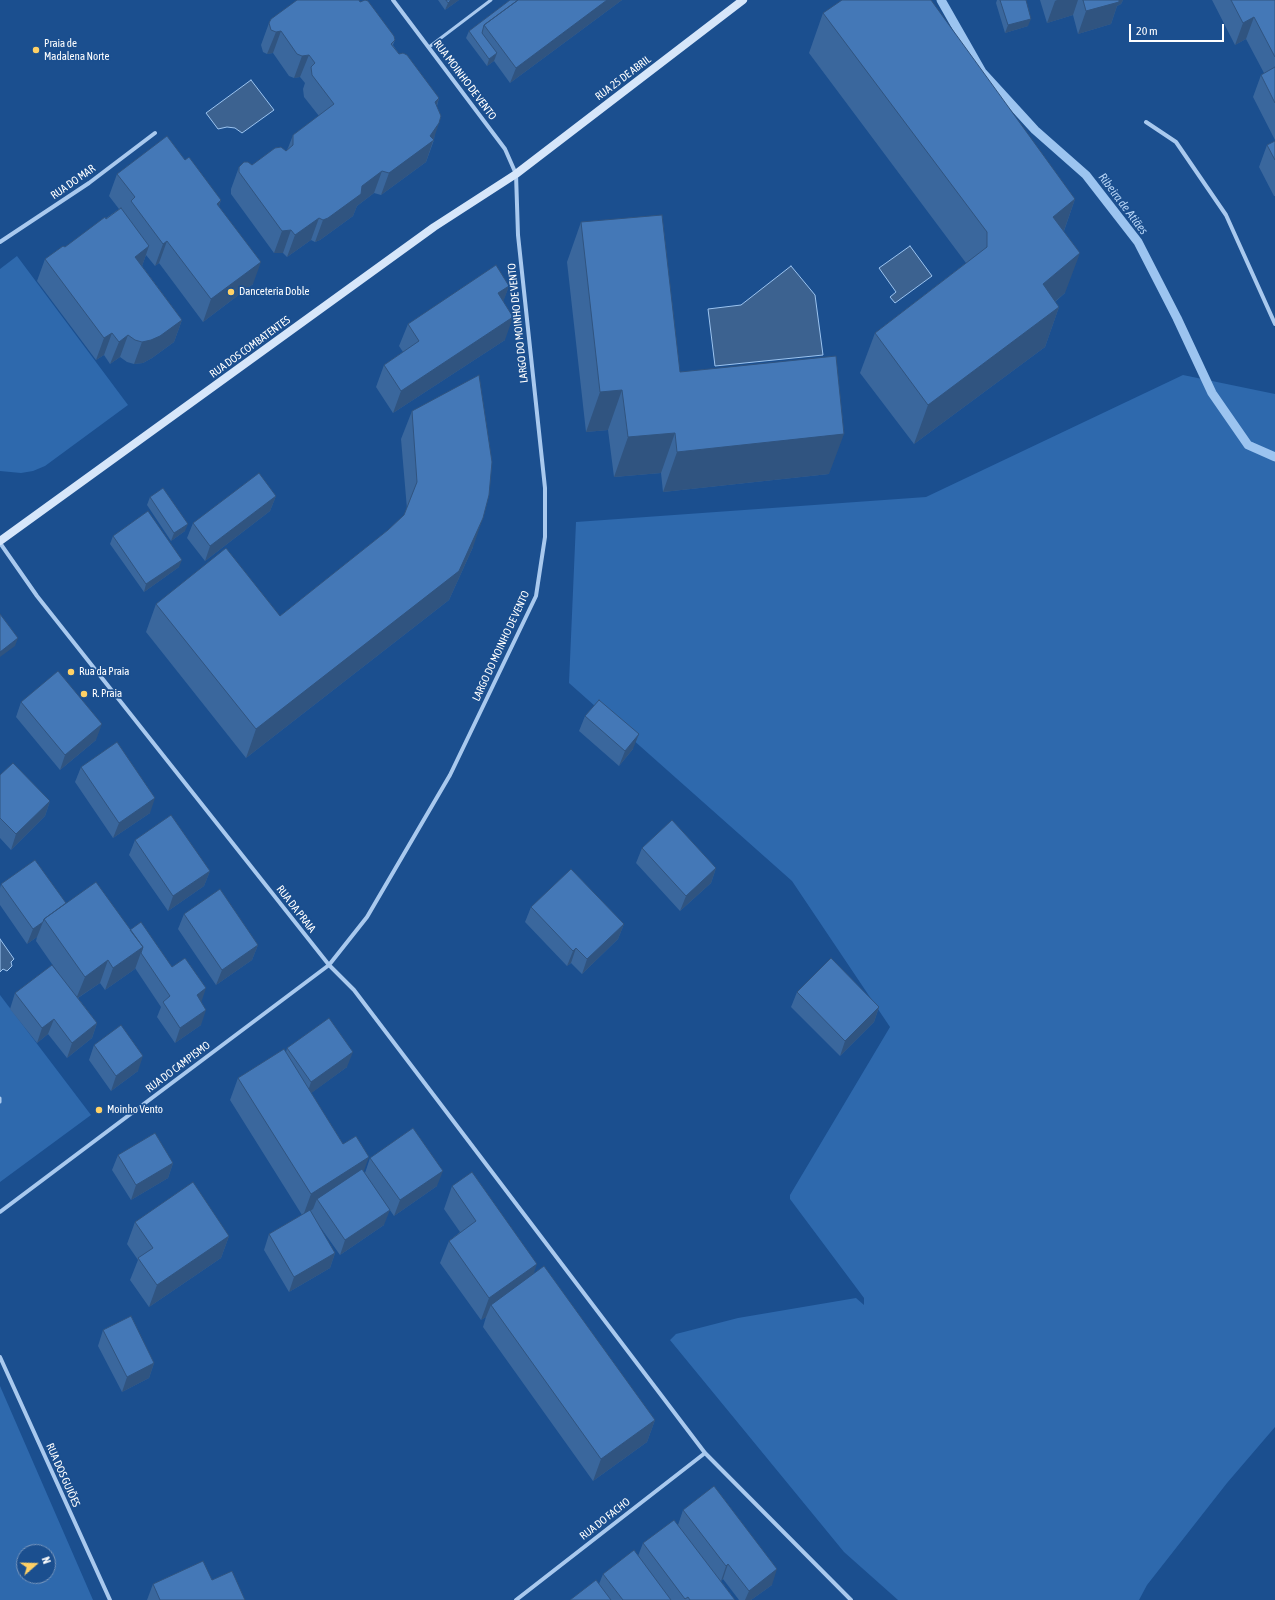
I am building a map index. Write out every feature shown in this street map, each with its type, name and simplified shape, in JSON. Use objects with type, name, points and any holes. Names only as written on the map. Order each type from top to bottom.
[{"type":"main road","name":"RUA 25 DE ABRIL","points":[[516,174],[743,0]]},
{"type":"main road","name":"RUA DOS COMBATENTES","points":[[0,542],[434,227],[516,174]]},
{"type":"street","name":"RUA MOINHO DE VENTO","points":[[393,0],[505,149],[516,174]]},
{"type":"street","points":[[1146,122],[1176,142],[1226,216],[1275,324]]},
{"type":"street","name":"RUA DO MAR","points":[[0,242],[89,183],[155,133]]},
{"type":"street","name":"LARGO DO MOINHO DE VENTO","points":[[329,965],[367,917],[450,775],[536,596],[544,536],[545,488],[518,235],[516,174]]},
{"type":"street","name":"RUA DA PRAIA","points":[[0,542],[42,602],[329,965],[354,990],[705,1453],[851,1600]]},
{"type":"street","name":"RUA DO CAMPISMO","points":[[0,1212],[329,965]]},
{"type":"street","name":"RUA DOS GUIÕES","points":[[0,1357],[110,1600]]},
{"type":"street","name":"RUA DO FACHO","points":[[516,1600],[705,1453]]},
{"type":"lane","points":[[429,47],[491,0]]},
{"type":"shaded area","points":[[251,80],[274,110],[242,133],[235,128],[227,127],[218,129],[206,113]]},
{"type":"shaded area","points":[[910,246],[932,276],[895,303],[890,297],[896,292],[879,268]]},
{"type":"shaded area","points":[[17,256],[128,405],[45,466],[33,471],[21,473],[0,471],[0,269]]},
{"type":"shaded area","points":[[791,266],[815,295],[823,355],[715,366],[708,309],[741,305]]},
{"type":"shaded area","points":[[1183,375],[1275,394],[1275,1427],[1227,1483],[1147,1585],[1139,1600],[898,1600],[844,1552],[670,1340],[676,1334],[738,1318],[856,1298],[864,1305],[864,1298],[790,1199],[790,1195],[890,1027],[792,881],[569,683],[576,522],[926,497]]},
{"type":"shaded area","points":[[0,939],[14,959],[11,962],[12,966],[7,971],[3,969],[0,972]]},
{"type":"shaded area","points":[[0,995],[91,1115],[0,1182]]},
{"type":"shaded area","points":[[0,1386],[93,1600],[0,1600]]},
{"type":"building","points":[[297,0],[368,1],[394,36],[395,40],[391,44],[399,54],[403,53],[407,55],[439,98],[435,102],[441,116],[439,123],[430,136],[434,140],[389,173],[382,171],[362,186],[361,194],[328,218],[323,220],[319,218],[295,235],[291,230],[282,231],[239,172],[239,167],[244,162],[248,162],[252,165],[275,148],[281,147],[286,151],[293,145],[293,135],[334,104],[312,75],[311,67],[315,63],[309,55],[302,56],[297,54],[281,31],[276,32],[271,30],[269,23],[271,19]]},
{"type":"building","points":[[510,0],[518,0],[484,25],[482,33],[497,53],[489,59],[469,31]]},
{"type":"building","points":[[518,0],[607,0],[516,68],[484,25]]},
{"type":"building","points":[[842,0],[931,0],[1075,199],[1053,217],[1080,253],[1043,284],[1059,307],[928,405],[875,333],[987,247],[987,232],[823,13]]},
{"type":"building","points":[[1000,0],[1026,0],[1031,19],[1008,25]]},
{"type":"building","points":[[1083,0],[1119,0],[1119,2],[1086,11]]},
{"type":"building","points":[[1231,0],[1275,0],[1275,57],[1254,17],[1243,23]]},
{"type":"building","points":[[1275,67],[1275,103],[1261,75]]},
{"type":"building","points":[[167,136],[185,160],[189,157],[221,200],[217,204],[261,262],[211,299],[167,241],[163,244],[131,201],[135,197],[117,174]]},
{"type":"building","points":[[1275,141],[1275,160],[1267,145]]},
{"type":"building","points":[[121,208],[149,246],[135,257],[182,320],[160,336],[142,342],[135,340],[128,335],[119,342],[112,333],[104,338],[45,259],[63,246],[65,247],[105,217],[106,219]]},
{"type":"building","points":[[662,215],[680,372],[836,356],[844,434],[677,452],[675,433],[628,437],[622,390],[600,392],[581,222]]},
{"type":"building","points":[[496,265],[509,286],[498,293],[513,317],[401,391],[384,365],[419,341],[408,324]]},
{"type":"building","points":[[479,375],[492,462],[489,495],[483,518],[459,571],[256,729],[156,604],[226,548],[280,616],[388,530],[404,515],[417,482],[412,411]]},
{"type":"building","points":[[259,473],[276,496],[210,546],[193,523]]},
{"type":"building","points":[[163,488],[188,524],[174,533],[150,497]]},
{"type":"building","points":[[148,511],[182,560],[146,584],[113,536]]},
{"type":"building","points":[[0,614],[18,638],[0,652]]},
{"type":"building","points":[[58,671],[102,724],[65,755],[21,702]]},
{"type":"building","points":[[599,700],[639,734],[625,751],[585,716]]},
{"type":"building","points":[[117,742],[155,798],[119,823],[81,767]]},
{"type":"building","points":[[13,763],[50,801],[16,834],[0,818],[0,775]]},
{"type":"building","points":[[171,815],[210,871],[173,896],[135,840]]},
{"type":"building","points":[[672,820],[716,868],[686,896],[642,848]]},
{"type":"building","points":[[35,860],[66,903],[33,929],[1,884]]},
{"type":"building","points":[[571,869],[624,924],[587,959],[576,948],[573,951],[531,907]]},
{"type":"building","points":[[96,882],[143,947],[113,968],[108,960],[85,977],[44,919]]},
{"type":"building","points":[[220,889],[258,945],[222,970],[184,914]]},
{"type":"building","points":[[141,922],[172,967],[185,958],[206,988],[197,995],[206,1010],[180,1028],[163,1002],[170,996],[141,953],[143,947],[130,930]]},
{"type":"building","points":[[831,958],[879,1007],[845,1041],[797,992]]},
{"type":"building","points":[[52,965],[97,1023],[72,1043],[54,1019],[42,1028],[15,993]]},
{"type":"building","points":[[329,1018],[353,1052],[311,1082],[287,1048]]},
{"type":"building","points":[[121,1025],[143,1056],[116,1076],[94,1045]]},
{"type":"building","points":[[284,1049],[343,1144],[356,1136],[369,1157],[311,1194],[238,1078]]},
{"type":"building","points":[[413,1128],[443,1171],[400,1200],[370,1158]]},
{"type":"building","points":[[155,1133],[173,1163],[136,1185],[118,1155]]},
{"type":"building","points":[[362,1169],[390,1210],[345,1240],[317,1199]]},
{"type":"building","points":[[472,1172],[537,1264],[489,1298],[449,1241],[476,1221],[452,1186]]},
{"type":"building","points":[[193,1182],[229,1236],[157,1285],[138,1258],[153,1248],[135,1222]]},
{"type":"building","points":[[310,1210],[335,1253],[294,1277],[269,1234]]},
{"type":"building","points":[[544,1266],[655,1420],[601,1459],[491,1305]]},
{"type":"building","points":[[131,1316],[154,1363],[127,1377],[103,1330]]},
{"type":"building","points":[[714,1486],[777,1569],[749,1591],[728,1564],[726,1566],[683,1510]]},
{"type":"building","points":[[674,1520],[735,1600],[690,1600],[688,1597],[685,1599],[643,1543]]},
{"type":"building","points":[[634,1550],[671,1600],[623,1600],[603,1574]]},
{"type":"building","points":[[203,1561],[212,1580],[232,1571],[245,1600],[160,1600],[153,1584]]},
{"type":"building","points":[[596,1580],[611,1600],[570,1600]]},
{"type":"waterway","name":"Ribeira de Atiães","points":[[941,0],[982,72],[1035,130],[1086,175],[1138,242],[1177,318],[1212,393],[1248,445],[1275,457]]},
{"type":"place","name":"Praia de Madalena Norte","points":[[36,50]]},
{"type":"place","name":"Danceteria Doble","points":[[231,292]]},
{"type":"place","name":"Rua da Praia","points":[[71,672]]},
{"type":"place","name":"R. Praia","points":[[84,694]]},
{"type":"place","name":"Moinho Vento","points":[[99,1110]]}]
